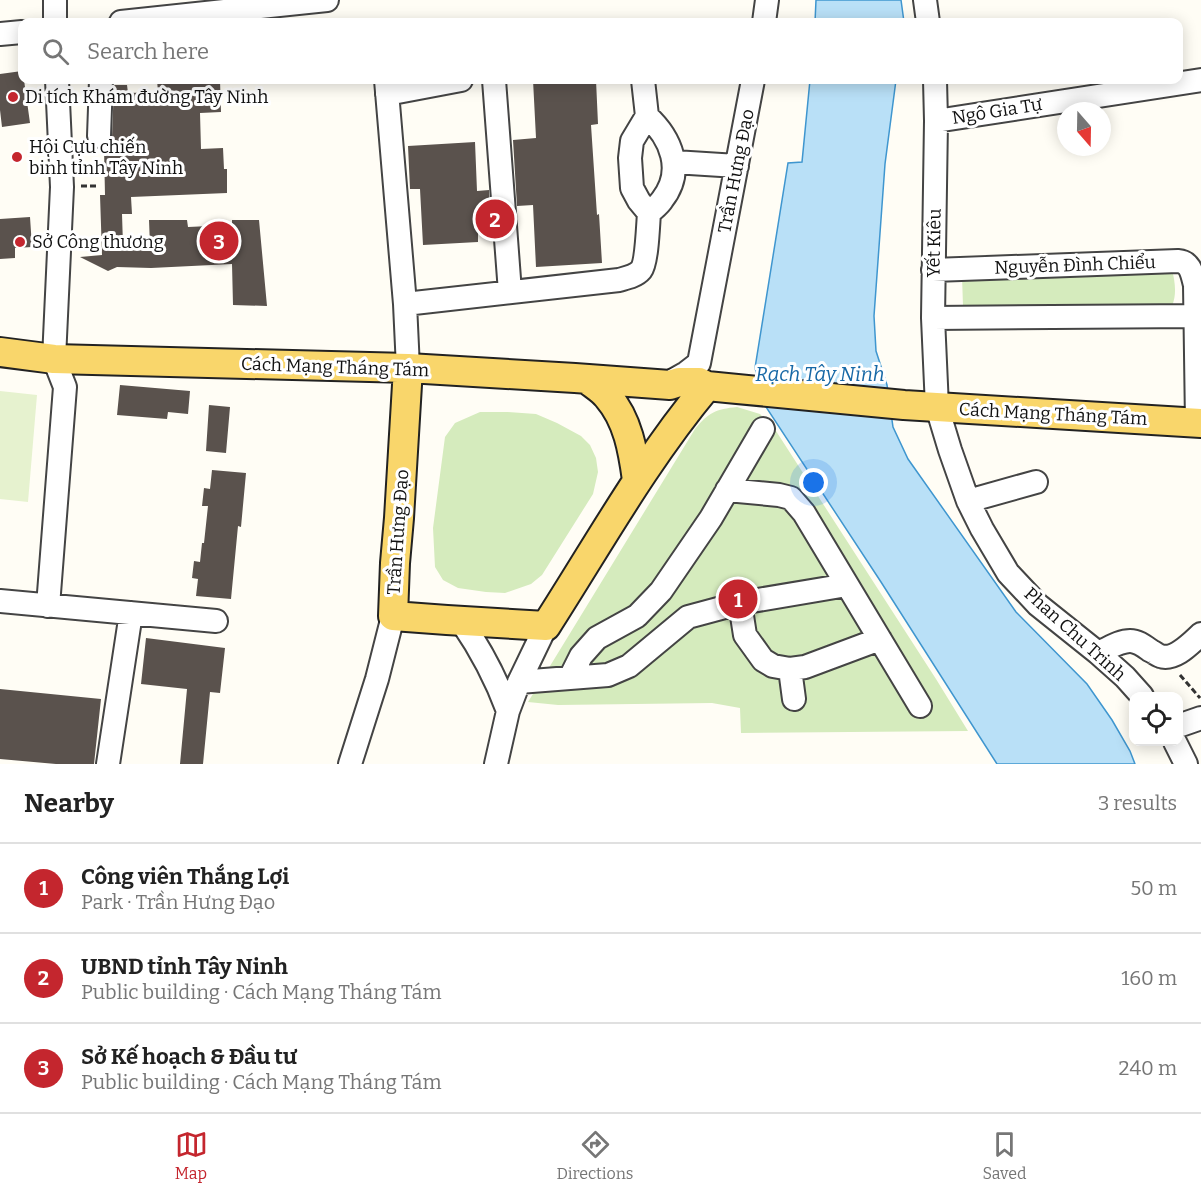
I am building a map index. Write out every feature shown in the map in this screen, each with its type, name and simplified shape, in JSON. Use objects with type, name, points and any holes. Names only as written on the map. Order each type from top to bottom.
[{"type":"main road","name":"Cách Mạng Tháng Tám","points":[[0,352],[54,359],[408,368],[667,385],[678,391],[699,391],[711,381],[904,405],[1199,423]]},
{"type":"main road","name":"Trần Hưng Đạo","points":[[408,368],[393,616],[546,626],[637,480],[711,381]]},
{"type":"main road","points":[[587,379],[608,396],[621,416],[634,455],[637,480]]},
{"type":"street","points":[[55,0],[55,18]]},
{"type":"street","points":[[131,18],[155,9],[327,0]]},
{"type":"street","points":[[765,18],[767,0]]},
{"type":"street","points":[[926,0],[928,18]]},
{"type":"street","points":[[0,34],[18,32]]},
{"type":"street","name":"Ngô Gia Tự","points":[[1183,84],[1201,81]]},
{"type":"street","points":[[48,606],[65,387],[54,359],[62,187],[57,84]]},
{"type":"street","points":[[99,136],[101,84]]},
{"type":"street","points":[[408,368],[387,87],[419,84]]},
{"type":"street","points":[[494,84],[510,292]]},
{"type":"street","points":[[405,304],[619,280],[640,271],[644,262],[649,213],[669,189],[674,162],[669,144],[648,116],[644,84]]},
{"type":"street","name":"Trần Hưng Đạo","points":[[711,381],[737,166],[752,84]]},
{"type":"street","name":"Yết Kiêu","points":[[935,84],[933,318],[937,407]]},
{"type":"street","name":"Ngô Gia Tự","points":[[936,121],[1181,84]]},
{"type":"street","points":[[648,116],[632,141],[630,158],[632,188],[649,213]]},
{"type":"street","points":[[674,162],[737,166]]},
{"type":"street","name":"Nguyễn Đình Chiểu","points":[[933,270],[1181,261],[1190,267],[1198,285]]},
{"type":"street","points":[[1198,285],[1196,316],[1199,423]]},
{"type":"street","points":[[933,318],[1196,316]]},
{"type":"street","name":"Phan Chu Trinh","points":[[937,407],[968,501],[1008,573],[1038,605],[1098,653],[1138,692]]},
{"type":"street","points":[[570,678],[581,656],[597,638],[637,616],[664,587],[711,518],[763,429]]},
{"type":"street","points":[[968,501],[1036,482]]},
{"type":"street","points":[[727,490],[791,498],[804,513],[920,706]]},
{"type":"street","points":[[519,682],[608,675],[629,666],[688,617],[740,603],[847,585]]},
{"type":"street","points":[[664,587],[688,617]]},
{"type":"street","points":[[0,601],[216,621]]},
{"type":"street","points":[[740,603],[745,635],[763,660],[772,666],[790,669],[805,667],[880,639]]},
{"type":"street","points":[[108,764],[131,613]]},
{"type":"street","points":[[350,764],[377,679],[393,616]]},
{"type":"street","points":[[461,621],[487,661],[508,711]]},
{"type":"street","name":"Trần Hưng Đạo","points":[[496,764],[508,711],[546,626]]},
{"type":"street","points":[[1098,653],[1123,642],[1132,641],[1165,657],[1182,650],[1201,634]]},
{"type":"street","points":[[790,669],[794,699]]},
{"type":"street","points":[[1183,725],[1201,718]]},
{"type":"street","points":[[1177,746],[1186,764]]},
{"type":"path","points":[[1180,675],[1201,699]]},
{"type":"green space","points":[[1172,269],[1175,297],[1172,306],[963,306],[962,276]]},
{"type":"green space","points":[[0,391],[37,395],[28,502],[0,499]]},
{"type":"green space","points":[[737,407],[760,414],[776,431],[968,731],[741,733],[740,708],[712,703],[558,705],[528,702],[695,429],[713,413]]},
{"type":"green space","points":[[480,412],[536,414],[557,423],[581,436],[590,445],[596,458],[598,472],[593,494],[542,575],[531,584],[505,593],[458,588],[443,580],[435,567],[433,528],[445,437],[455,423]]},
{"type":"water","points":[[816,0],[901,0],[903,18],[815,18]]},
{"type":"water","name":"Rạch Tây Ninh","points":[[810,84],[895,84],[885,164],[874,316],[876,351],[887,385],[893,427],[908,459],[1016,612],[1087,684],[1112,720],[1135,764],[997,764],[766,407],[755,368],[788,163],[802,162]]},
{"type":"building","name":"Di tích Khám đường Tây Ninh","points":[[18,72],[18,84],[25,84],[30,123],[2,127],[0,74]]},
{"type":"building","points":[[157,84],[220,84],[221,112],[200,113],[201,149],[223,148],[224,169],[227,169],[227,193],[131,197],[132,214],[122,214],[123,245],[150,246],[149,220],[187,220],[188,227],[232,225],[232,220],[259,220],[267,306],[233,305],[232,264],[151,268],[117,267],[108,271],[80,257],[102,255],[100,195],[105,195],[104,148],[110,144],[112,137],[114,85],[127,85],[128,93],[158,92]]},
{"type":"building","points":[[533,84],[596,84],[598,124],[591,125],[602,263],[536,267],[533,205],[517,206],[513,140],[536,138]]},
{"type":"building","points":[[475,142],[477,191],[489,190],[491,231],[478,232],[478,242],[423,245],[420,189],[410,189],[408,146]]},
{"type":"building","points":[[30,217],[32,247],[15,248],[15,258],[0,259],[0,219]]},
{"type":"building","points":[[120,385],[190,391],[188,414],[168,412],[167,419],[117,415]]},
{"type":"building","points":[[209,405],[230,407],[226,453],[206,451]]},
{"type":"building","points":[[212,470],[246,473],[231,599],[196,596],[198,579],[192,578],[194,561],[200,562],[202,543],[204,543],[208,506],[202,506],[204,488],[210,489]]},
{"type":"building","points":[[146,638],[225,648],[220,693],[210,692],[203,764],[180,764],[187,689],[141,684]]},
{"type":"building","points":[[0,689],[101,699],[94,764],[56,764],[0,759]]},
{"type":"place","name":"Di tích Khám đường Tây Ninh","points":[[13,97]]},
{"type":"place","name":"Hội Cựu chiến binh tỉnh Tây Ninh","points":[[17,157]]},
{"type":"place","name":"UBND tỉnh Tây Ninh","points":[[495,219]]},
{"type":"place","name":"Sở Kế hoạch & Đầu tư","points":[[219,241]]},
{"type":"place","name":"Sở Công thương","points":[[20,242]]},
{"type":"place","name":"Công viên Thắng Lợi","points":[[738,599]]}]
